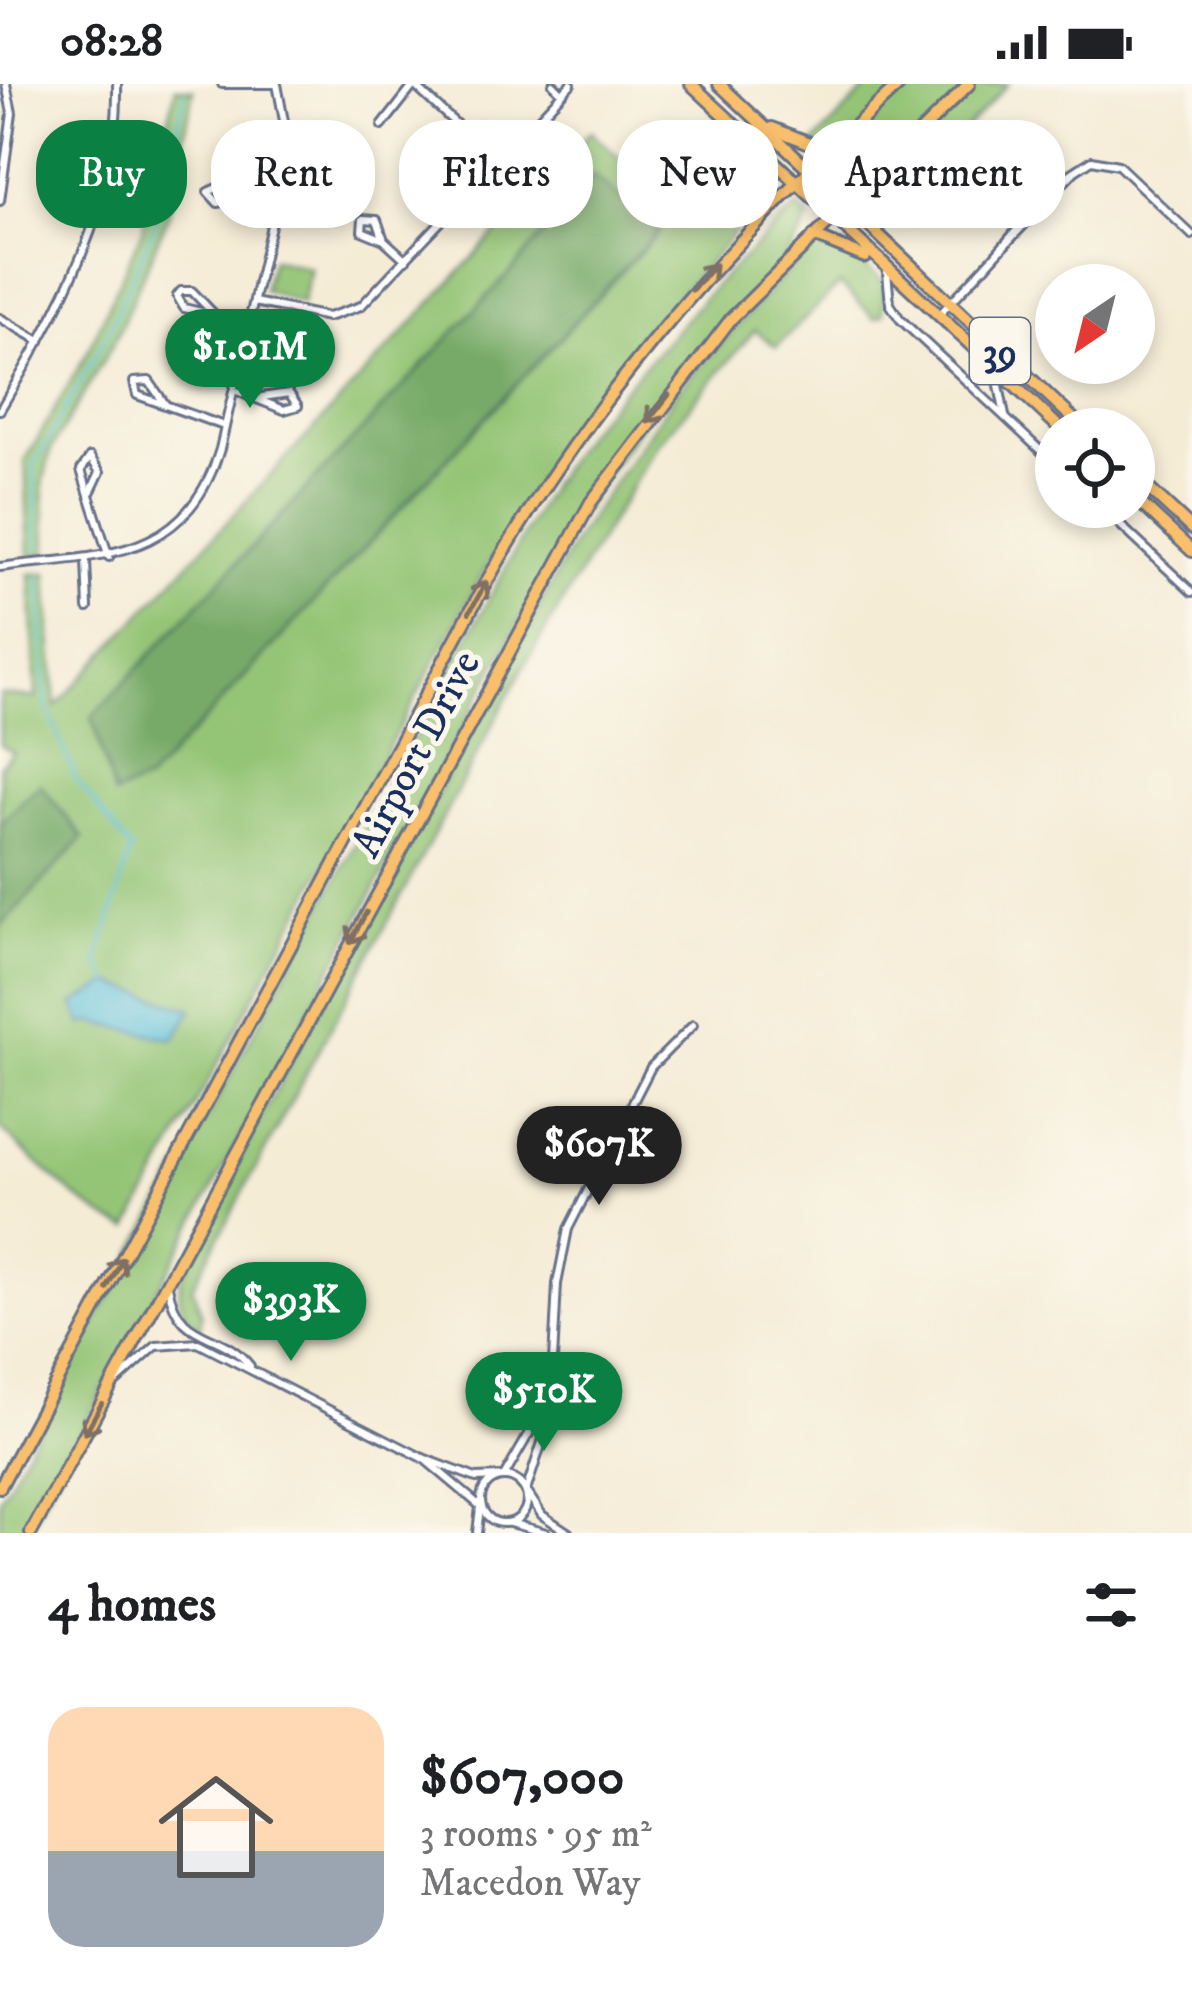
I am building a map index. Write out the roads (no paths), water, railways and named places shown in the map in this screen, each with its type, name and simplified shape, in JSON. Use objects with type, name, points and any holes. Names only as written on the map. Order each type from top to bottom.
[{"type":"main road","name":"39","points":[[691,84],[728,120]]},
{"type":"main road","name":"39","points":[[718,84],[758,120]]},
{"type":"main road","name":"Airport Drive","points":[[862,120],[900,84]]},
{"type":"main road","name":"Airport Drive","points":[[932,120],[969,84]]},
{"type":"main road","name":"39","points":[[778,139],[802,162]]},
{"type":"main road","name":"39","points":[[778,169],[802,192]]},
{"type":"main road","name":"Airport Drive","points":[[0,1487],[514,532],[613,386],[749,230],[802,178]]},
{"type":"main road","name":"Airport Drive","points":[[31,1533],[591,502],[695,361],[822,228]]},
{"type":"main road","name":"39","points":[[841,228],[1038,408]]},
{"type":"main road","name":"39","points":[[871,228],[1061,408]]},
{"type":"main road","points":[[814,236],[883,268]]},
{"type":"main road","points":[[1155,495],[1192,529]]},
{"type":"main road","points":[[1155,517],[1192,551]]},
{"type":"street","points":[[0,200],[12,113],[6,84]]},
{"type":"street","points":[[0,410],[40,341],[101,206],[117,84]]},
{"type":"street","points":[[222,84],[276,84],[282,120]]},
{"type":"street","points":[[382,126],[413,84],[452,120]]},
{"type":"street","points":[[553,84],[562,93]]},
{"type":"street","points":[[537,120],[571,84]]},
{"type":"street","points":[[938,316],[1074,170],[1092,160],[1113,162],[1192,235]]},
{"type":"street","points":[[221,186],[242,200],[218,203],[208,192],[221,186]]},
{"type":"street","points":[[1,566],[109,557],[156,537],[190,506],[216,462],[271,228]]},
{"type":"street","points":[[254,302],[338,316],[371,298],[436,228]]},
{"type":"street","points":[[384,240],[406,260]]},
{"type":"street","points":[[883,268],[894,312],[1035,445]]},
{"type":"street","points":[[214,314],[192,291],[177,296],[184,308],[249,322]]},
{"type":"street","points":[[0,318],[40,341]]},
{"type":"street","points":[[995,368],[1007,419]]},
{"type":"street","points":[[165,404],[149,381],[134,382],[137,395],[225,426]]},
{"type":"street","points":[[234,390],[262,397],[284,410],[298,406],[289,392],[262,397]]},
{"type":"street","points":[[91,491],[100,472],[90,458],[81,470],[109,557]]},
{"type":"street","points":[[1123,528],[1192,592]]},
{"type":"street","points":[[86,561],[88,608]]},
{"type":"street","points":[[497,1533],[521,1514],[550,1418],[559,1267],[576,1209],[651,1067],[693,1024]]},
{"type":"street","points":[[167,1281],[176,1318],[250,1366]]},
{"type":"street","points":[[113,1382],[121,1381],[148,1350],[178,1341],[198,1343],[423,1458],[476,1478],[501,1477],[526,1492],[542,1515],[569,1533]]},
{"type":"street","points":[[477,1533],[485,1489],[501,1477],[548,1401]]},
{"type":"street","points":[[423,1458],[490,1518],[546,1533]]},
{"type":"water","points":[[110,983],[192,1009],[174,1039],[90,1022],[82,1025],[74,1004]]},
{"type":"waterway","points":[[38,551],[34,466],[109,331],[160,213],[185,92]]},
{"type":"waterway","points":[[39,576],[46,705],[76,779],[131,850],[98,960],[110,983]]}]
